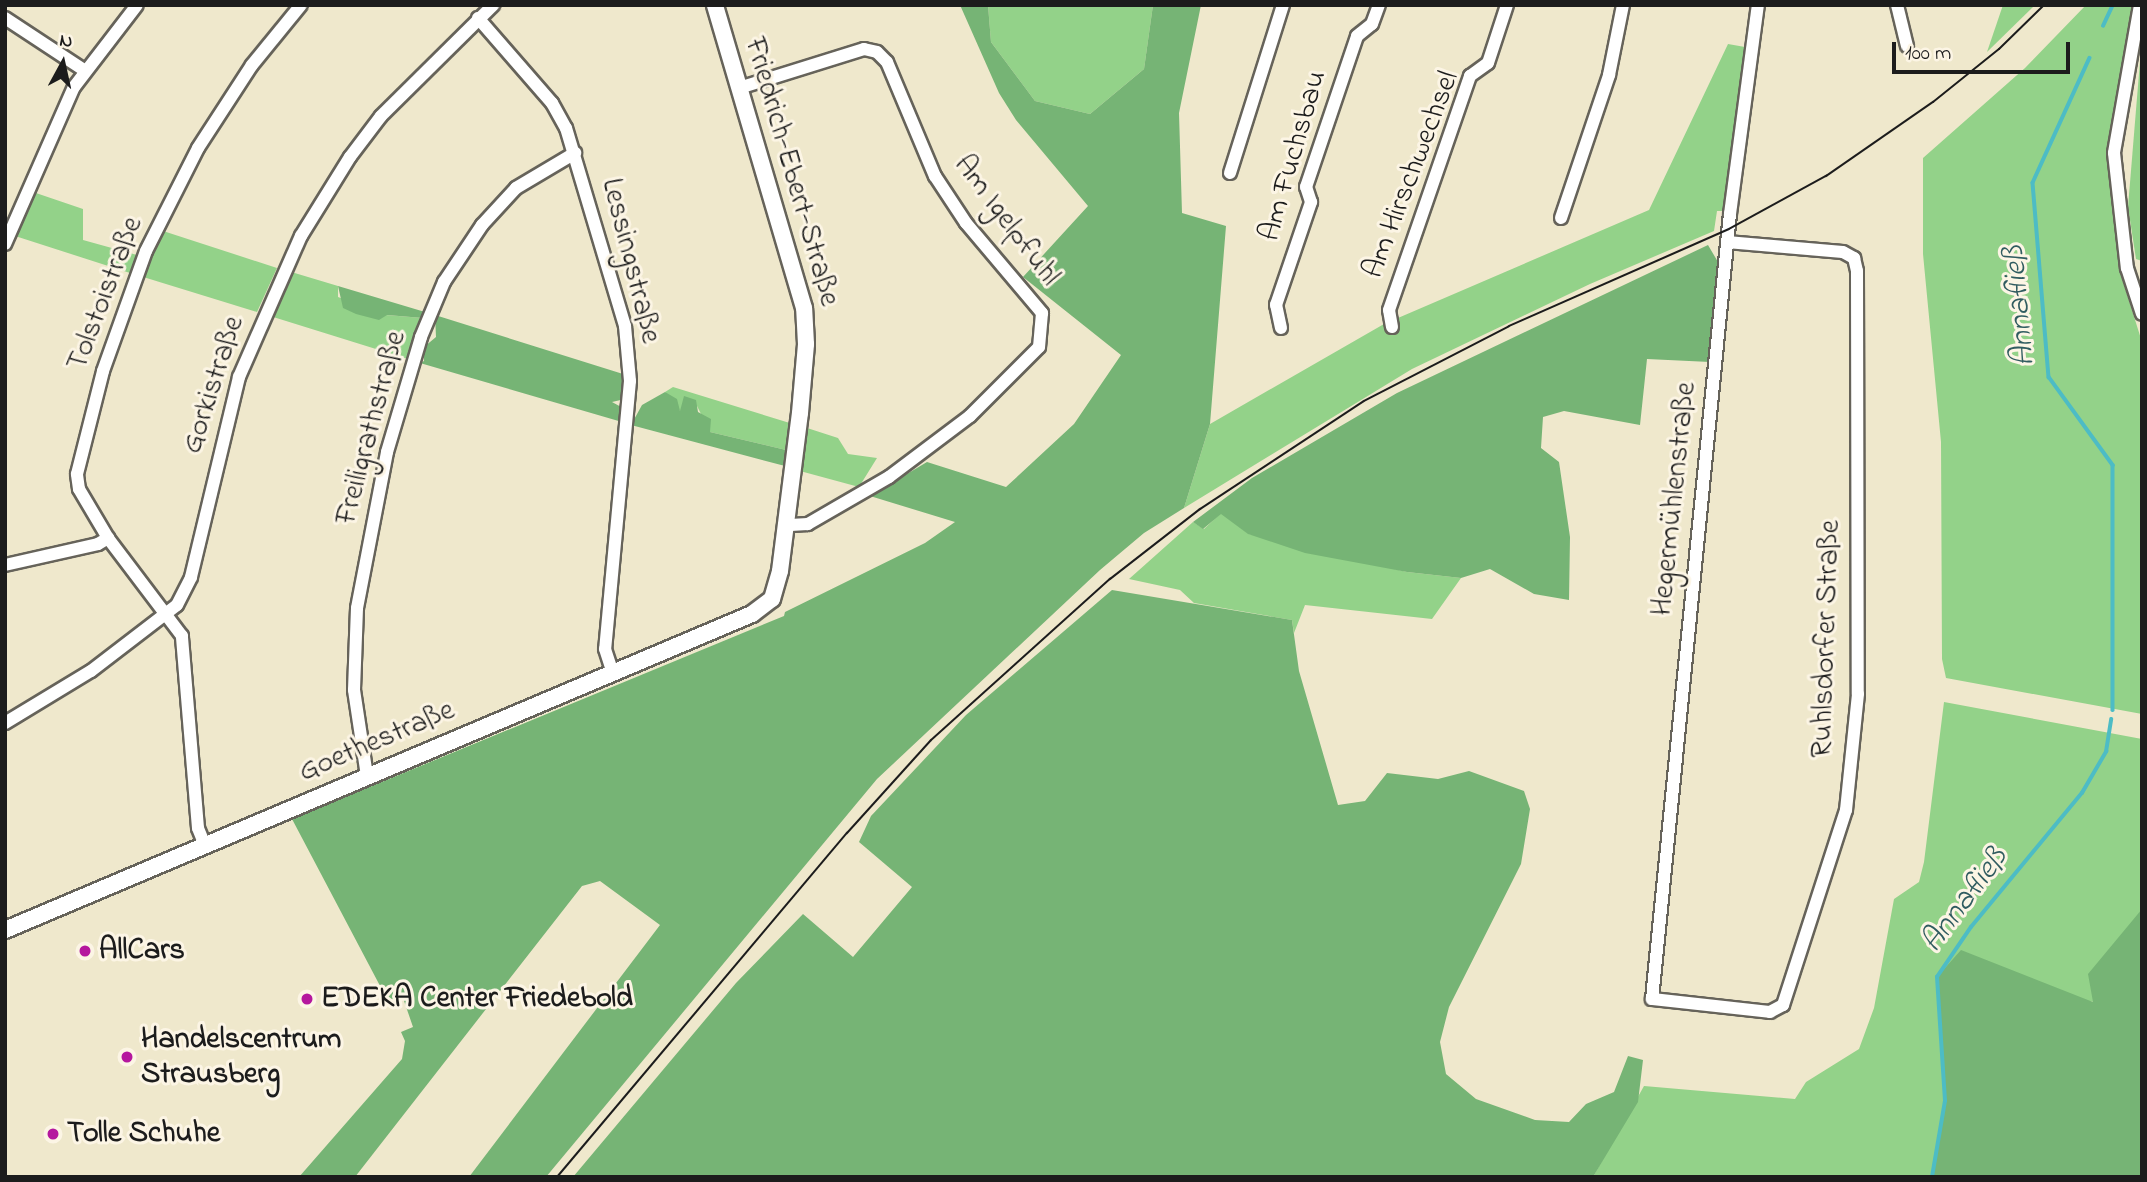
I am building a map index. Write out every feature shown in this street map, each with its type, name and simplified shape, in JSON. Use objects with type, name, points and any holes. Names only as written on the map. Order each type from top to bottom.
[{"type":"street","points":[[5,244],[84,70],[137,5]]},
{"type":"street","name":"Tolstoistraße","points":[[167,613],[108,537],[79,489],[77,474],[122,310],[146,251],[198,148],[252,65],[301,5]]},
{"type":"street","name":"Gorkistraße","points":[[5,723],[91,671],[167,613],[187,591],[239,377],[301,236],[349,157],[381,116],[493,5]]},
{"type":"street","name":"Friedrich-Ebert-Straße","points":[[715,5],[804,308],[806,346],[786,525],[778,583],[768,603]]},
{"type":"street","points":[[1230,173],[1283,5]]},
{"type":"street","name":"Am Fuchsbau","points":[[1281,328],[1276,305],[1311,202],[1306,187],[1356,37],[1373,24],[1379,5]]},
{"type":"street","name":"Am Hirschwechsel","points":[[1392,327],[1389,310],[1470,76],[1488,63],[1507,5]]},
{"type":"street","points":[[1560,218],[1609,75],[1623,5]]},
{"type":"street","name":"Hegermühlenstraße","points":[[1652,999],[1727,243],[1758,5]]},
{"type":"street","points":[[1897,5],[1907,46]]},
{"type":"street","points":[[2140,5],[2115,153],[2127,268],[2142,314]]},
{"type":"street","points":[[5,18],[84,70]]},
{"type":"street","name":"Lessingstraße","points":[[478,18],[552,103],[575,153],[615,282],[628,350],[628,403],[605,649],[613,674]]},
{"type":"street","name":"Am Igelpfuhl","points":[[739,88],[864,49],[877,51],[887,62],[935,176],[966,223],[1042,313],[1039,347],[970,416],[879,483],[808,524],[786,525]]},
{"type":"street","name":"Freiligrathstraße","points":[[367,776],[354,690],[357,608],[387,452],[421,337],[444,282],[482,225],[516,188],[575,153]]},
{"type":"street","name":"Ruhlsdorfer Straße","points":[[1652,999],[1770,1012],[1783,1005],[1846,810],[1855,725],[1854,258],[1843,251],[1727,243]]},
{"type":"street","points":[[5,565],[98,544],[108,537]]},
{"type":"street","name":"Goethestraße","points":[[5,930],[204,843],[613,674],[768,603]]},
{"type":"street","points":[[167,613],[185,649],[198,828],[204,843]]},
{"type":"green space","points":[[960,5],[988,5],[991,42],[1035,101],[1090,114],[1144,69],[1153,5],[1201,5],[1179,113],[1182,213],[1226,226],[1210,424],[1184,508],[1144,533],[1100,570],[877,779],[546,1177],[469,1177],[660,925],[600,881],[582,886],[355,1177],[299,1177],[402,1059],[405,1041],[401,1032],[413,1027],[402,995],[388,1001],[292,819],[784,616],[785,612],[925,543],[955,522],[870,496],[927,462],[1006,487],[1074,424],[1121,355],[1023,277],[1088,206],[1016,120],[999,93]]},
{"type":"green space","points":[[988,5],[1153,5],[1144,69],[1090,114],[1035,101],[991,42]]},
{"type":"green space","points":[[2003,5],[2035,5],[1987,52]]},
{"type":"green space","points":[[2086,5],[2134,5],[2108,155],[2119,269],[2142,342],[2142,714],[1946,678],[1942,659],[1941,442],[1923,254],[1923,158],[2025,68]]},
{"type":"green space","points":[[2142,37],[2142,261],[2136,259],[2128,207]]},
{"type":"green space","points":[[1728,44],[1745,47],[1724,211],[1717,211],[1714,231],[1590,284],[1412,369],[1184,508],[1210,424],[1384,324],[1649,210]]},
{"type":"green space","points":[[33,192],[83,209],[83,240],[137,255],[130,273],[12,235]]},
{"type":"green space","points":[[160,230],[277,268],[257,312],[140,276]]},
{"type":"green space","points":[[1708,245],[1718,262],[1710,362],[1647,359],[1640,425],[1564,411],[1543,417],[1541,448],[1559,462],[1570,537],[1569,600],[1534,594],[1490,569],[1461,578],[1407,572],[1305,553],[1248,534],[1221,514],[1203,529],[1193,522],[1252,478],[1397,393]]},
{"type":"green space","points":[[288,271],[338,286],[338,297],[386,315],[423,318],[408,359],[270,316]]},
{"type":"green space","points":[[338,286],[425,312],[423,318],[387,315],[379,320],[356,314],[343,308]]},
{"type":"green space","points":[[435,315],[623,374],[625,399],[612,402],[623,408],[622,422],[420,363],[424,361],[424,347],[436,337]]},
{"type":"green space","points":[[673,387],[793,424],[787,467],[786,450],[710,432],[697,406],[680,411],[665,392]]},
{"type":"green space","points":[[665,392],[677,399],[680,411],[684,396],[696,400],[698,412],[711,419],[710,432],[786,450],[785,466],[631,425],[642,405]]},
{"type":"green space","points":[[804,427],[838,438],[848,454],[877,458],[859,487],[800,471]]},
{"type":"green space","points":[[1221,513],[1249,534],[1407,572],[1461,578],[1432,619],[1305,605],[1294,633],[1292,620],[1194,603],[1180,590],[1129,579],[1193,522],[1204,529]]},
{"type":"green space","points":[[1112,590],[1292,620],[1299,671],[1338,805],[1365,801],[1387,773],[1438,779],[1469,771],[1524,791],[1530,809],[1521,864],[1449,1007],[1440,1042],[1446,1074],[1476,1099],[1535,1120],[1569,1122],[1586,1104],[1614,1092],[1628,1056],[1643,1060],[1638,1102],[1593,1177],[573,1177],[736,983],[803,914],[853,957],[912,887],[859,842],[871,816],[966,715]]},
{"type":"green space","points":[[1944,702],[2142,739],[2142,908],[2094,1002],[1937,977],[1945,1101],[1932,1177],[1593,1177],[1644,1086],[1795,1099],[1806,1082],[1859,1049],[1874,1008],[1894,899],[1919,882],[1924,862]]},
{"type":"green space","points":[[2142,909],[2142,1177],[1932,1177],[1945,1101],[1937,977],[1961,950],[2093,1002],[2088,974]]},
{"type":"waterway","name":"Annafließ","points":[[2103,26],[2113,5]]},
{"type":"waterway","name":"Annafließ","points":[[2090,58],[2033,183],[2049,377],[2113,465],[2113,710]]},
{"type":"waterway","name":"Annafließ","points":[[1932,1177],[1945,1101],[1937,977],[1971,927],[2082,793],[2106,752],[2111,719]]},
{"type":"tram line","points":[[557,1177],[847,833],[931,740],[1110,579],[1200,509],[1364,401],[1509,326],[1729,229],[1826,176],[1933,102],[1999,49],[2044,5]]},
{"type":"place","name":"AllCars","points":[[85,951]]},
{"type":"place","name":"EDEKA Center Friedebold","points":[[307,999]]},
{"type":"place","name":"Handelscentrum Strausberg","points":[[127,1057]]},
{"type":"place","name":"Tolle Schuhe","points":[[53,1134]]}]
